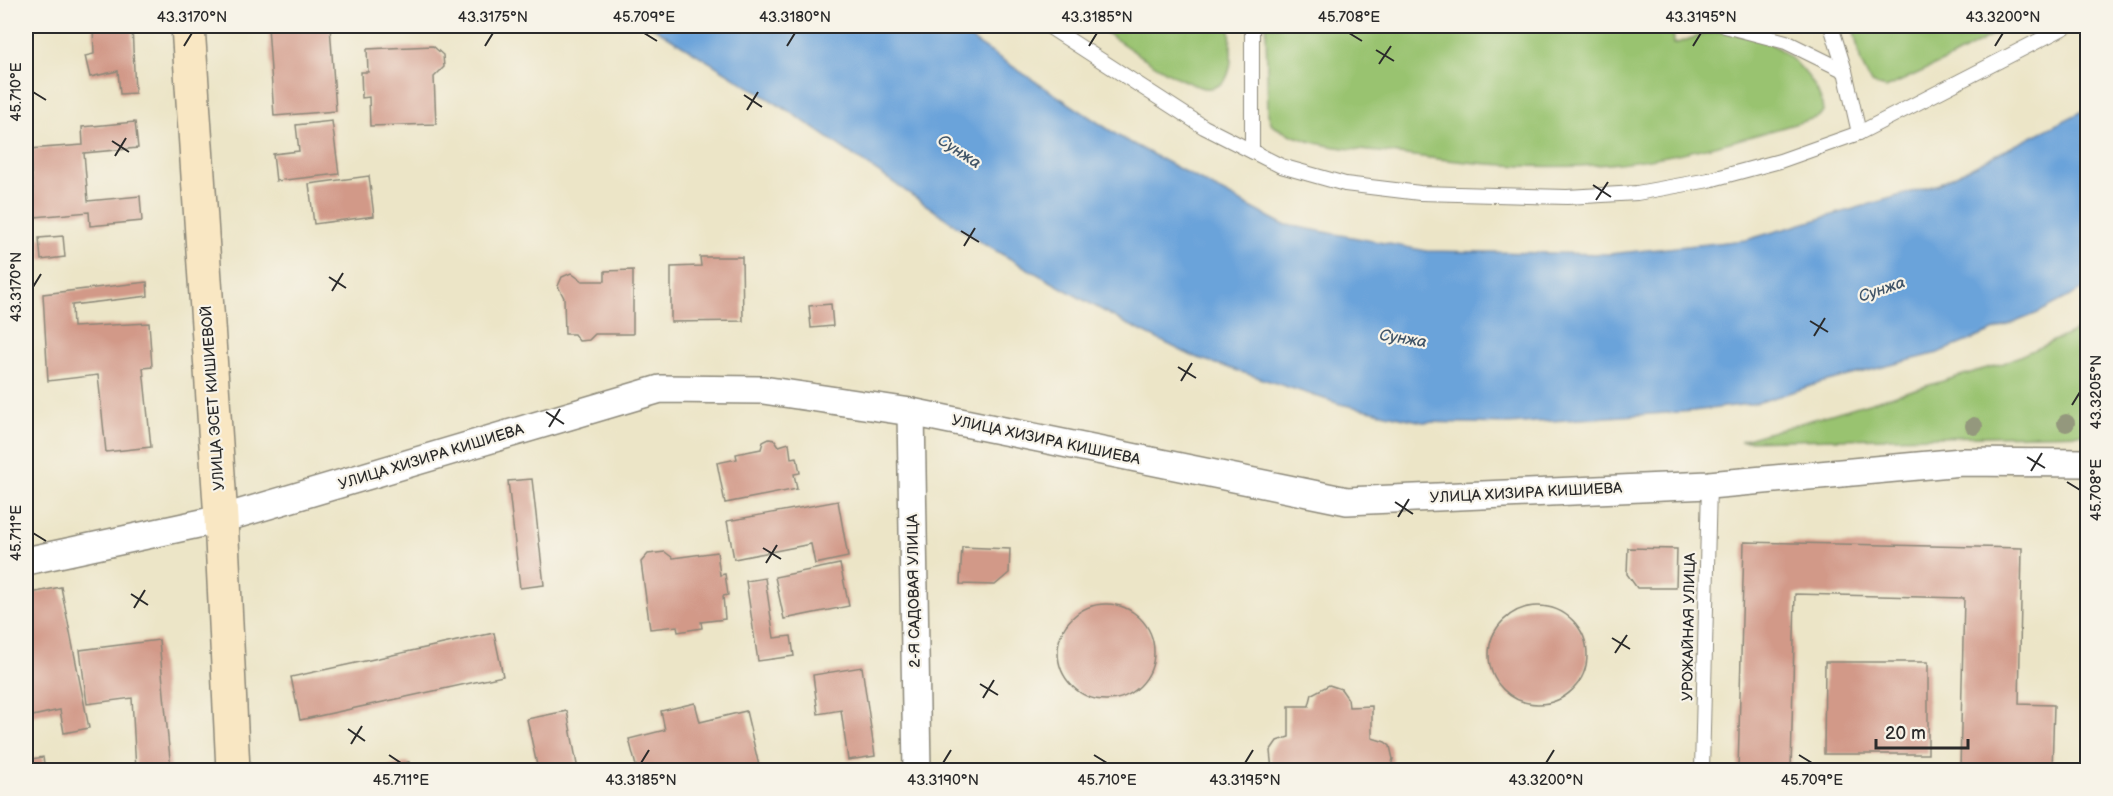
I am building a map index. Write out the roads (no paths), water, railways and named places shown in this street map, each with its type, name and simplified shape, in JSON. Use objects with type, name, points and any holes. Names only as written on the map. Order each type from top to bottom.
[{"type":"street","name":"УЛИЦА ЭСЕТ КИШИЕВОЙ","points":[[188,26],[221,519],[233,771]]},
{"type":"street","name":"УЛИЦА ХИЗИРА КИШИЕВА","points":[[26,561],[221,519],[660,389],[763,390],[910,412],[1347,501],[1709,485],[1962,462],[2088,463]]},
{"type":"street","name":"2-Я САДОВАЯ УЛИЦА","points":[[910,412],[917,771]]},
{"type":"lane","points":[[1048,26],[1204,127],[1281,166],[1345,184],[1420,193],[1567,197],[1636,193],[1709,180],[1780,161],[1859,133],[2067,26]]},
{"type":"lane","points":[[1252,26],[1252,151]]},
{"type":"lane","points":[[1725,26],[1786,42],[1845,71]]},
{"type":"lane","points":[[1831,26],[1845,71],[1859,133]]},
{"type":"lane","name":"УРОЖАЙНАЯ УЛИЦА","points":[[1702,771],[1709,485]]},
{"type":"water","name":"Сунжа","points":[[651,26],[951,26],[1120,137],[1282,224],[1427,251],[1609,254],[1746,240],[1936,185],[2087,109],[2087,287],[2038,313],[1938,353],[1820,383],[1757,403],[1694,411],[1509,424],[1423,422],[1340,404],[1192,356],[1123,322],[982,243],[787,110]]}]
